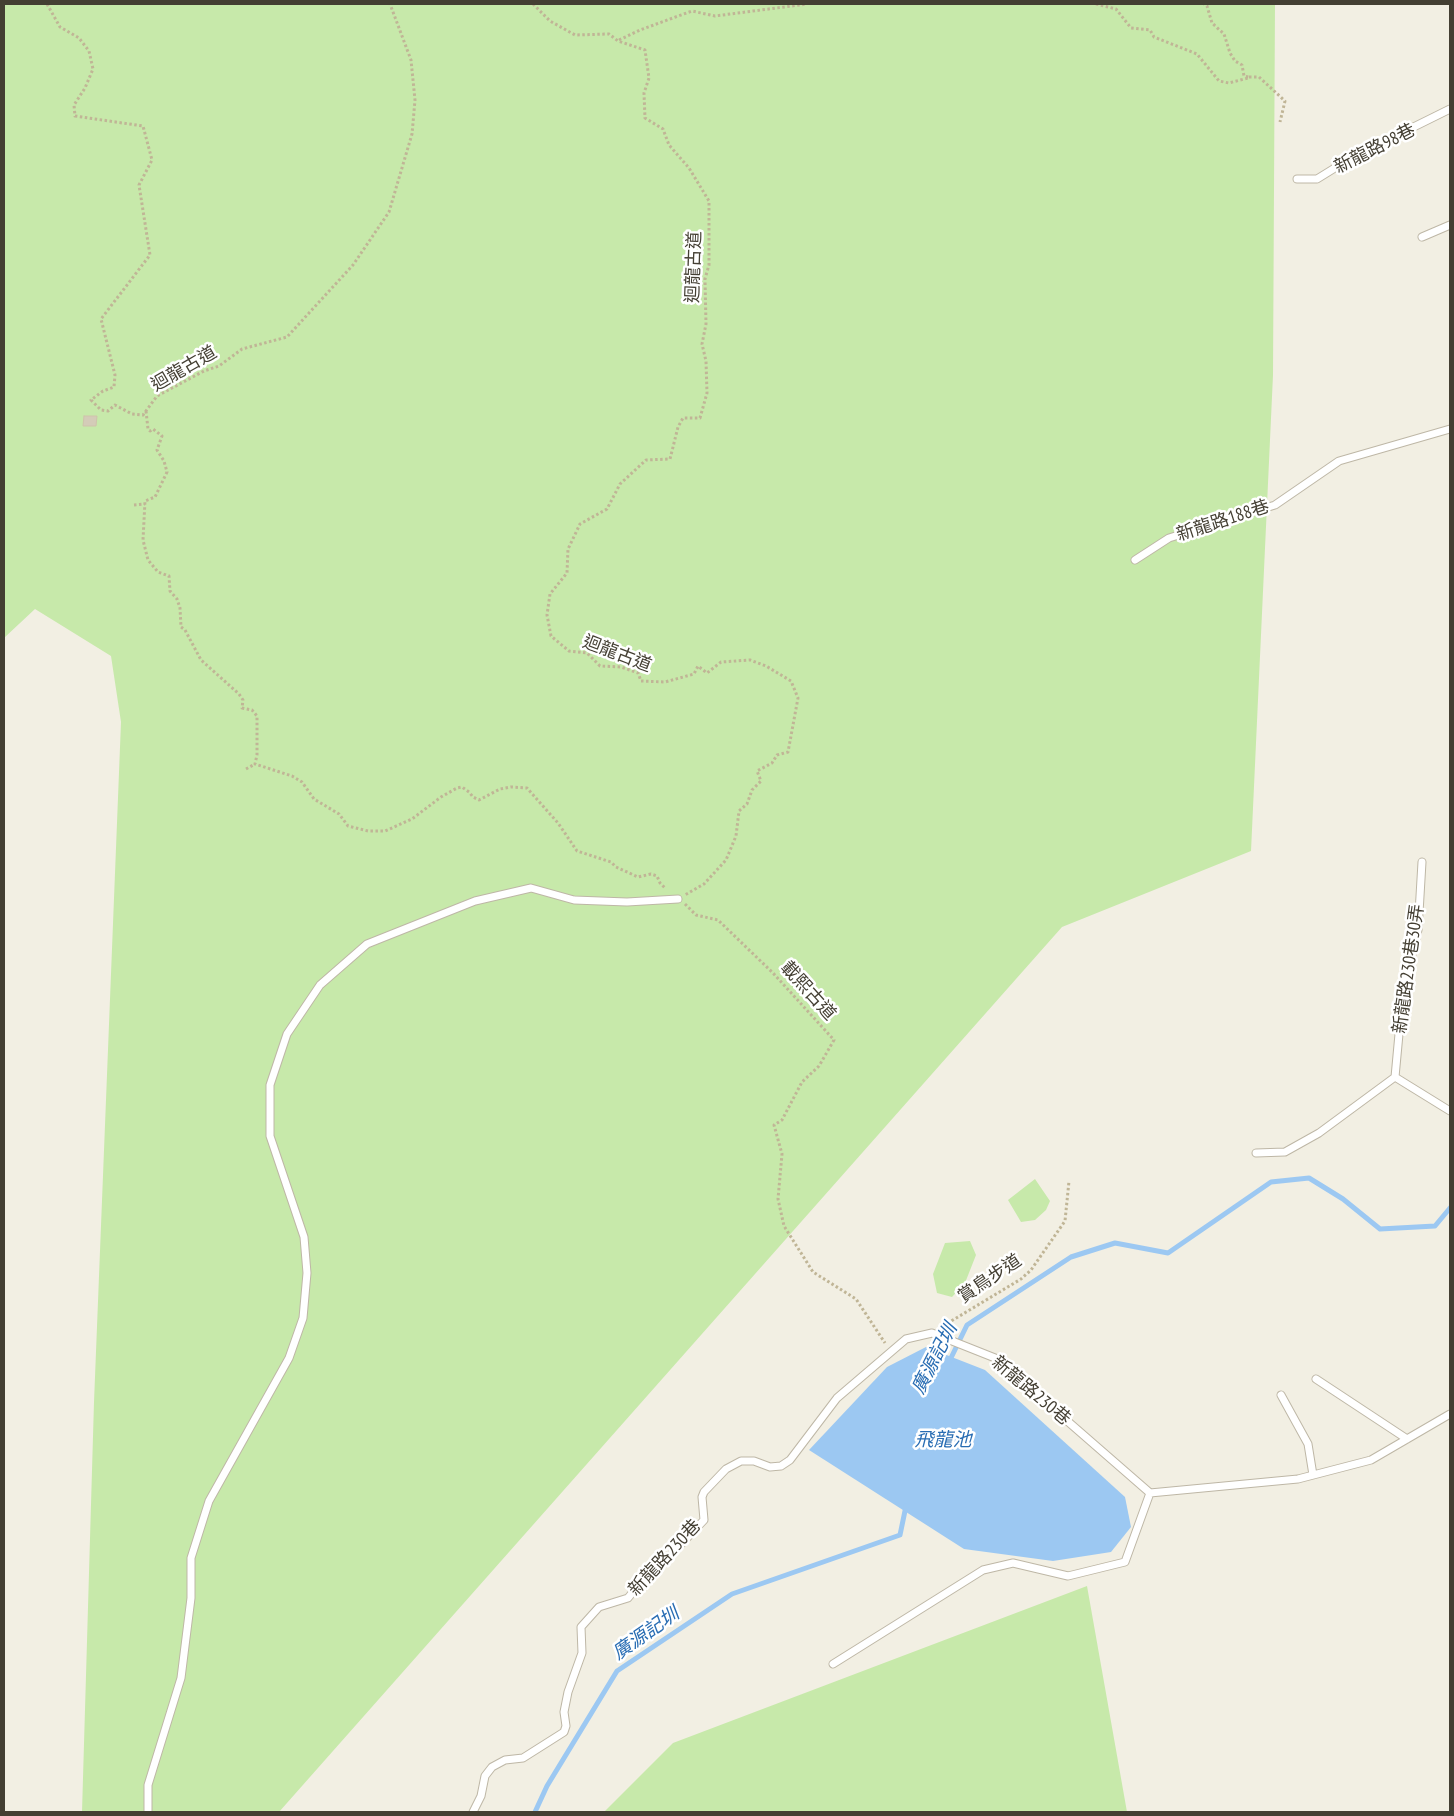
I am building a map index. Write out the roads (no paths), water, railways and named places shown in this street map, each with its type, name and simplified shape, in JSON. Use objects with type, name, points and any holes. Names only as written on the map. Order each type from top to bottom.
[{"type":"lane","name":"新龍路98巷","points":[[1297,179],[1317,179],[1352,158],[1450,109]]},
{"type":"lane","points":[[1422,237],[1450,224]]},
{"type":"lane","name":"新龍路188巷","points":[[1135,560],[1168,538],[1275,505],[1340,461],[1450,429]]},
{"type":"lane","name":"新龍路230巷30弄","points":[[1395,1077],[1403,991],[1418,930],[1422,862]]},
{"type":"lane","points":[[148,1812],[148,1785],[181,1678],[191,1598],[191,1558],[208,1501],[289,1358],[303,1318],[307,1273],[304,1237],[270,1136],[270,1085],[287,1034],[320,985],[367,944],[475,901],[531,888],[574,900],[627,902],[678,898]]},
{"type":"lane","points":[[1256,1153],[1285,1152],[1319,1133],[1395,1077],[1450,1111]]},
{"type":"lane","name":"新龍路230巷","points":[[473,1812],[481,1796],[485,1776],[492,1767],[505,1760],[523,1758],[564,1732],[566,1726],[564,1712],[568,1692],[582,1653],[581,1627],[599,1607],[628,1598],[645,1577],[669,1557],[704,1520],[702,1497],[704,1492],[726,1469],[741,1461],[754,1461],[770,1467],[781,1466],[790,1460],[837,1398],[906,1339],[932,1333],[995,1358],[1150,1493]]},
{"type":"lane","points":[[1316,1379],[1407,1439]]},
{"type":"lane","points":[[1281,1395],[1308,1444],[1313,1475]]},
{"type":"lane","points":[[833,1664],[983,1570],[1013,1563],[1068,1576],[1125,1562],[1150,1493],[1298,1480],[1371,1460],[1450,1414]]},
{"type":"water","name":"飛龍池","points":[[926,1347],[985,1370],[1125,1497],[1131,1527],[1111,1552],[1053,1561],[964,1549],[809,1450],[887,1367]]},
{"type":"waterway","name":"廣源記圳","points":[[949,1362],[967,1325],[1071,1257],[1115,1243],[1168,1253],[1271,1182],[1309,1178],[1343,1199],[1380,1229],[1435,1226],[1450,1208]]},
{"type":"waterway","name":"廣源記圳","points":[[535,1812],[547,1786],[617,1671],[732,1594],[900,1535],[906,1506]]}]
